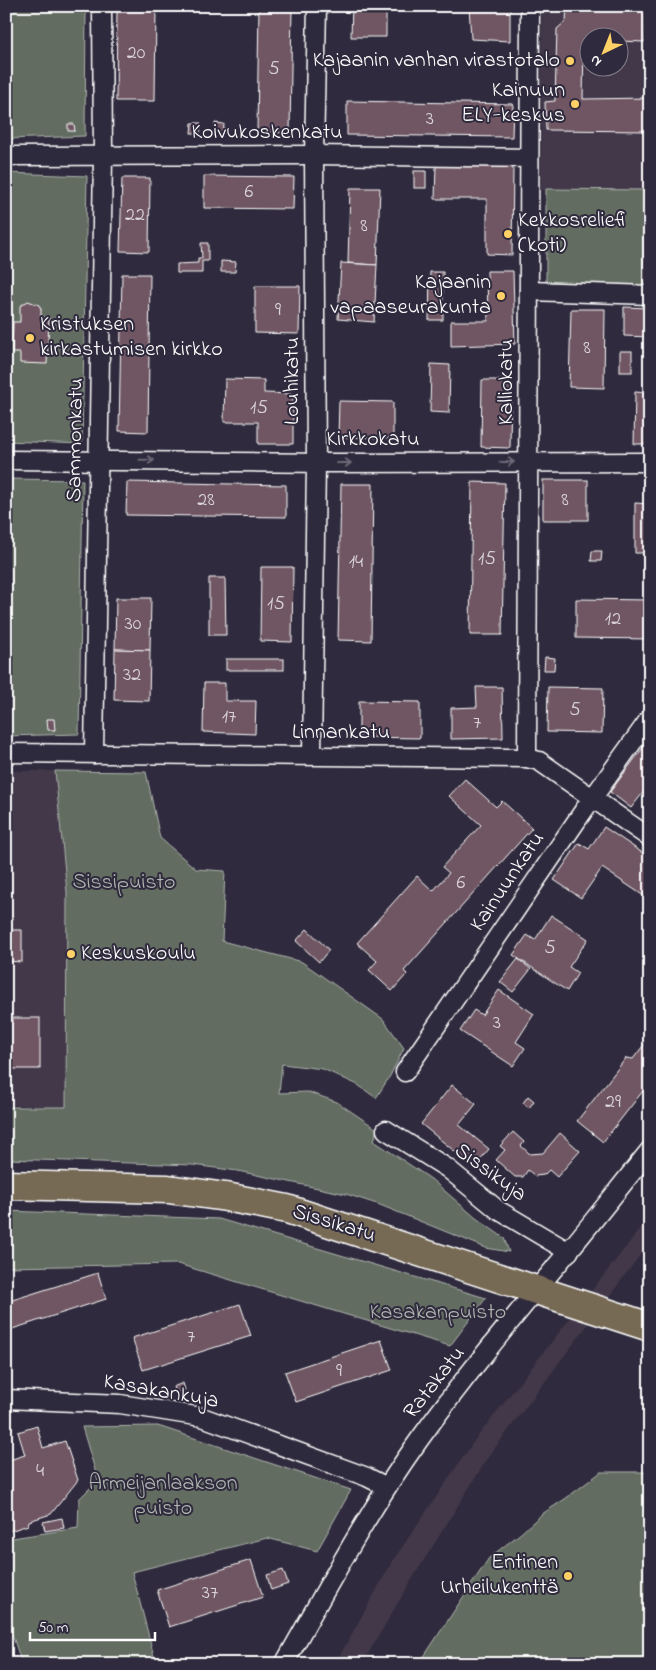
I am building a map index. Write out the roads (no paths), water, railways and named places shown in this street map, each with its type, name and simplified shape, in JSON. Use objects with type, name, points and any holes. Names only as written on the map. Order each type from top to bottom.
[{"type":"main road","name":"Sissikatu","points":[[6,1186],[168,1189],[226,1197],[296,1212],[650,1327]]},
{"type":"street","name":"Sammonkatu","points":[[94,754],[103,156],[102,6]]},
{"type":"street","name":"Louhikatu","points":[[312,755],[316,463],[314,155],[317,6]]},
{"type":"street","name":"Kalliokatu","points":[[527,758],[530,6]]},
{"type":"street","name":"Koivukoskenkatu","points":[[6,156],[314,155],[528,158]]},
{"type":"street","points":[[529,291],[650,295]]},
{"type":"street","name":"Kirkkokatu","points":[[6,460],[316,463],[650,462]]},
{"type":"street","name":"Kainuunkatu","points":[[405,1072],[592,798],[650,718]]},
{"type":"street","name":"Linnankatu","points":[[6,753],[527,758],[539,760],[650,838]]},
{"type":"street","name":"Sissikuja","points":[[386,1130],[447,1168],[498,1210],[568,1252]]},
{"type":"street","name":"Ratakatu","points":[[284,1664],[387,1487],[420,1439],[536,1290],[650,1150]]},
{"type":"street","name":"Kasakankuja","points":[[6,1399],[120,1404],[202,1417],[367,1477],[387,1487]]},
{"type":"place","name":"Kajaanin vanhan virastotalo","points":[[570,61]]},
{"type":"place","name":"Kainuun ELY-keskus","points":[[575,104]]},
{"type":"place","name":"Kekkosreliefi (koti)","points":[[508,234]]},
{"type":"place","name":"Kajaanin vapaaseurakunta","points":[[501,296]]},
{"type":"place","name":"Kristuksen kirkastumisen kirkko","points":[[30,338]]},
{"type":"place","name":"Keskuskoulu","points":[[71,954]]},
{"type":"place","name":"Entinen Urheilukenttä","points":[[568,1576]]},
{"type":"park label","name":"Sissipuisto","points":[[124,883]]},
{"type":"park label","name":"Kasakanpuisto","points":[[438,1313]]},
{"type":"park label","name":"Armeijanlaakson puisto","points":[[163,1496]]}]
